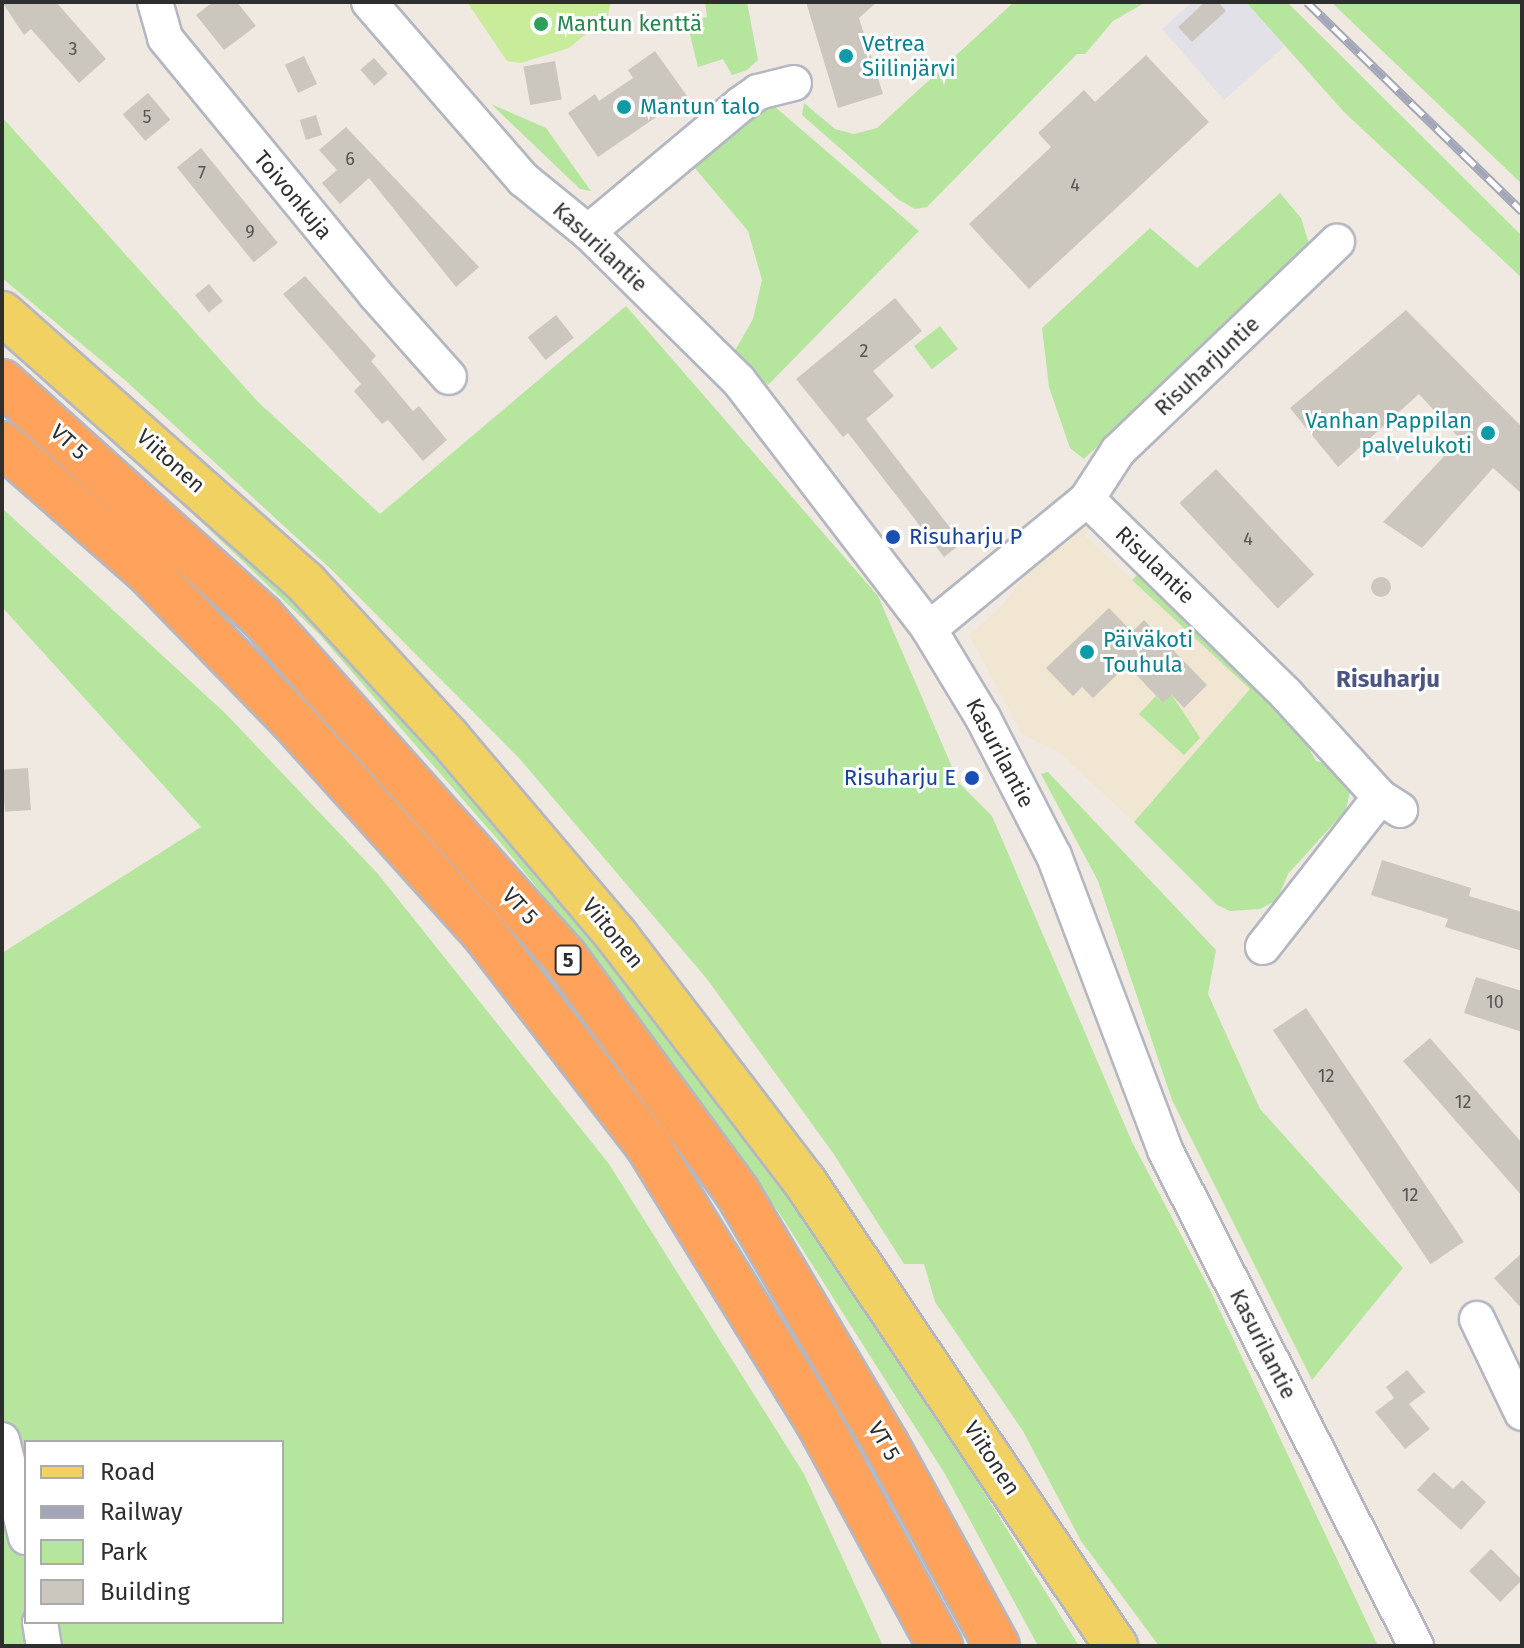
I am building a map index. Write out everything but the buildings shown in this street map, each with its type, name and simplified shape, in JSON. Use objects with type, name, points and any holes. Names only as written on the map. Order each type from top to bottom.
[{"type":"highway","name":"VT 5","points":[[2,382],[262,617],[565,957],[737,1192],[886,1444],[997,1646]]},
{"type":"highway","name":"VT 5","points":[[2,444],[158,582],[291,719],[483,932],[647,1144],[817,1420],[940,1646]]},
{"type":"main road","name":"Viitonen","points":[[2,313],[306,583],[449,738],[616,935],[805,1182],[1116,1646]]},
{"type":"street","name":"Toivonkuja","points":[[155,2],[165,38],[375,294],[449,377]]},
{"type":"street","name":"Kasurilantie","points":[[369,2],[524,180],[588,232],[739,381],[929,629],[983,718],[1054,856],[1165,1150],[1416,1646]]},
{"type":"street","points":[[588,232],[741,104],[758,92],[794,83]]},
{"type":"street","name":"Risuharjuntie","points":[[1087,499],[1118,451],[1337,242]]},
{"type":"street","points":[[929,629],[1087,499]]},
{"type":"street","name":"Risulantie","points":[[1087,499],[1286,694],[1390,803],[1263,947]]},
{"type":"street","points":[[1477,1319],[1522,1413]]},
{"type":"street","points":[[2,1440],[24,1529]]},
{"type":"street","points":[[40,1624],[44,1646]]},
{"type":"shaded area","points":[[1192,2],[1246,2],[1285,46],[1224,100],[1162,29]]},
{"type":"shaded area","points":[[1141,434],[1085,536],[1251,689],[1134,822],[1059,752],[1022,734],[969,635],[999,609]]},
{"type":"green space","name":"Mantun kenttä","points":[[467,2],[611,2],[608,16],[569,48],[521,63],[507,61]]},
{"type":"green space","points":[[705,2],[747,2],[758,60],[747,70],[732,75],[723,59],[698,67],[687,23],[707,17]]},
{"type":"green space","points":[[1014,2],[1146,2],[1113,21],[1085,54],[1077,54],[927,207],[915,209],[899,200],[802,115],[804,103],[835,129],[854,134],[877,128]]},
{"type":"green space","points":[[1246,2],[1287,2],[1522,236],[1522,278],[1344,112]]},
{"type":"green space","points":[[1331,2],[1522,2],[1522,184]]},
{"type":"green space","points":[[758,92],[919,231],[768,385],[733,354],[753,319],[762,280],[748,231],[694,167],[732,129]]},
{"type":"green space","points":[[491,104],[546,128],[591,191],[580,189]]},
{"type":"green space","points":[[2,117],[258,402],[380,514],[626,306],[878,596],[959,783],[992,816],[1132,1142],[1211,1292],[1378,1646],[1159,1646],[1081,1541],[1023,1431],[935,1302],[924,1264],[904,1264],[833,1153],[707,979],[519,758],[334,572],[126,381],[2,278]]},
{"type":"green space","points":[[1280,193],[1301,218],[1310,247],[1084,459],[1070,448],[1049,387],[1042,328],[1150,228],[1197,268]]},
{"type":"green space","points":[[940,326],[958,349],[932,369],[914,346]]},
{"type":"green space","points":[[2,327],[287,585],[614,954],[864,1298],[1079,1646],[1038,1646],[945,1474],[780,1214],[621,992],[505,848],[319,634],[113,438],[2,345]]},
{"type":"green space","points":[[2,508],[225,713],[378,874],[609,1164],[804,1474],[883,1646],[2,1646],[2,953],[201,827],[2,607]]},
{"type":"green space","points":[[1142,570],[1293,721],[1316,761],[1334,765],[1350,791],[1346,810],[1288,874],[1277,900],[1260,909],[1230,911],[1217,905],[1134,822],[1250,689],[1132,580]]},
{"type":"green space","points":[[1172,695],[1200,738],[1184,755],[1139,714],[1156,696],[1163,703]]},
{"type":"green space","points":[[1048,772],[1216,950],[1208,994],[1260,1109],[1403,1268],[1312,1380],[1172,1100],[1098,881],[1041,774]]},
{"type":"railway","points":[[1307,2],[1522,211]]},
{"type":"place","name":"Mantun kenttä","points":[[541,24]]},
{"type":"place","name":"Vetrea Siilinjärvi","points":[[846,56]]},
{"type":"place","name":"Mantun talo","points":[[624,107]]},
{"type":"place","name":"Vanhan Pappilan palvelukoti","points":[[1488,433]]},
{"type":"place","name":"Risuharju P","points":[[893,537]]},
{"type":"place","name":"Päiväkoti Touhula","points":[[1087,652]]},
{"type":"place","name":"Risuharju E","points":[[972,778]]},
{"type":"district","name":"Risuharju","points":[[1388,680]]}]
